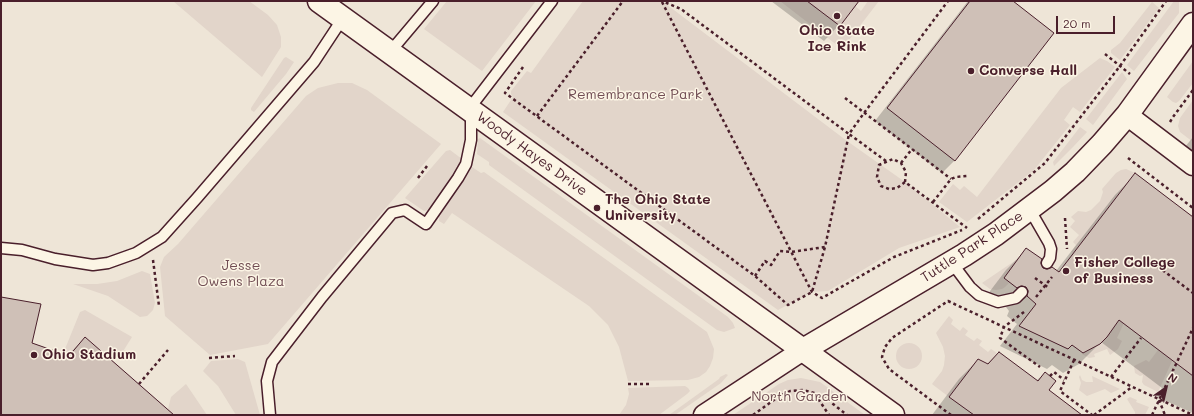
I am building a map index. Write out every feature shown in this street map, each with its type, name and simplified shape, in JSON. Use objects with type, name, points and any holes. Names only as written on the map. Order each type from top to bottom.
[{"type":"street","name":"Woody Hayes Drive","points":[[319,1],[893,415]]},
{"type":"street","name":"Tuttle Park Place","points":[[704,415],[803,350],[952,263],[1030,210],[1075,172],[1102,144],[1127,115],[1193,24]]},
{"type":"street","points":[[1127,115],[1193,165]]},
{"type":"lane","points":[[390,52],[433,1]]},
{"type":"lane","points":[[270,415],[267,381],[272,362],[322,297],[392,213],[405,210],[426,224],[466,164],[472,140],[472,117],[469,109],[552,1]]},
{"type":"lane","points":[[1,248],[22,250],[55,259],[93,265],[108,264],[136,253],[162,237],[314,62],[343,18]]},
{"type":"lane","points":[[1030,210],[1050,243],[1050,258],[1047,263]]},
{"type":"lane","points":[[952,263],[970,287],[979,296],[998,302],[1016,298],[1022,292]]},
{"type":"path","points":[[537,116],[623,1]]},
{"type":"path","points":[[886,161],[681,9],[662,1],[812,292],[822,298],[894,257],[967,228],[905,182]]},
{"type":"path","points":[[523,67],[505,93],[755,276],[788,305],[812,292],[825,246],[849,134],[948,1]]},
{"type":"path","points":[[973,223],[1045,163],[1120,66],[1165,1]]},
{"type":"path","points":[[1105,54],[1131,75]]},
{"type":"path","points":[[1170,126],[1173,117],[1193,90]]},
{"type":"path","points":[[846,98],[951,179]]},
{"type":"path","points":[[901,163],[912,149]]},
{"type":"path","points":[[1128,158],[1193,208]]},
{"type":"path","points":[[893,159],[901,163],[906,172],[905,182],[897,188],[890,189],[881,186],[877,177],[879,165],[886,161],[893,159]]},
{"type":"path","points":[[418,178],[427,166]]},
{"type":"path","points":[[933,202],[951,179],[967,176]]},
{"type":"path","points":[[755,276],[765,261],[771,265],[780,251],[791,252],[825,246]]},
{"type":"path","points":[[153,260],[159,306]]},
{"type":"path","points":[[1152,263],[1193,293]]},
{"type":"path","points":[[1035,278],[1049,288]]},
{"type":"path","points":[[951,415],[890,369],[882,357],[885,347],[892,338],[948,301],[1193,415]]},
{"type":"path","points":[[1004,327],[1000,338],[1040,367]]},
{"type":"path","points":[[1152,415],[1193,328]]},
{"type":"path","points":[[1111,377],[1141,338]]},
{"type":"path","points":[[139,384],[168,350]]},
{"type":"path","points":[[209,358],[235,356]]},
{"type":"path","points":[[1074,360],[1060,391],[1093,415],[1132,387]]},
{"type":"path","points":[[1050,376],[1054,372],[1064,380]]},
{"type":"path","points":[[628,384],[649,384]]},
{"type":"path","points":[[753,415],[778,397],[790,391],[803,390],[815,393],[828,400],[847,415]]},
{"type":"path","points":[[815,393],[829,415]]},
{"type":"path","points":[[1159,400],[1165,415]]},
{"type":"shaded area","name":"The Ohio State University","points":[[1,1],[1193,1],[1193,415],[1,415]]},
{"type":"green space","points":[[173,1],[249,1],[268,15],[277,25],[281,37],[281,47],[262,77]]},
{"type":"green space","points":[[447,1],[536,1],[482,71],[424,29]]},
{"type":"green space","name":"Remembrance Park","points":[[583,1],[662,1],[847,141],[905,182],[960,227],[899,248],[828,291],[812,292],[778,310],[503,112],[513,97],[511,91],[527,71],[531,73]]},
{"type":"green space","points":[[780,1],[807,1],[840,26],[855,6],[861,11],[868,1],[879,1],[842,49]]},
{"type":"green space","points":[[1174,1],[1179,2],[1179,13],[1134,71],[1127,65]]},
{"type":"green space","points":[[1152,2],[1159,8],[1120,60],[1111,53],[1111,50],[1120,43]]},
{"type":"green space","points":[[286,57],[294,62],[286,74],[254,112],[251,108]]},
{"type":"green space","points":[[1100,58],[1115,67],[1080,112],[1073,107],[1064,120],[1070,125],[1034,170],[967,222],[939,202],[953,184],[960,190],[964,186],[977,197],[1061,88]]},
{"type":"green space","points":[[1193,61],[1193,83],[1179,101],[1176,103],[1173,102],[1167,97]]},
{"type":"green space","points":[[1122,72],[1127,79],[1093,125],[1086,119]]},
{"type":"green space","name":"Jesse Owens Plaza","points":[[338,83],[352,83],[367,90],[441,144],[268,344],[210,355],[165,316],[160,267],[164,257],[178,244],[306,96],[318,88]]},
{"type":"green space","points":[[1193,100],[1193,142],[1180,132],[1178,126],[1180,118]]},
{"type":"green space","points":[[1080,127],[1087,132],[1054,166],[1053,162]]},
{"type":"green space","points":[[480,138],[728,317],[735,328],[724,332],[717,330],[489,165],[489,162],[477,154],[478,139]]},
{"type":"green space","points":[[450,150],[462,159],[456,172],[429,210],[424,211],[405,198],[446,151]]},
{"type":"green space","points":[[472,167],[481,173],[484,172],[707,332],[714,349],[713,358],[706,372],[699,377],[688,380],[628,381],[619,347],[608,325],[589,306],[452,213],[444,224],[439,221],[439,216]]},
{"type":"green space","points":[[1126,169],[1135,173],[1073,253],[1071,252],[1076,245],[1073,242],[1079,235],[1070,227],[1075,221],[1071,217],[1078,211],[1086,212],[1091,210],[1100,201],[1103,192],[1102,189],[1116,173]]},
{"type":"green space","points":[[1019,258],[1004,278],[1009,283],[1005,287],[996,290],[990,289],[982,283]]},
{"type":"green space","points":[[142,271],[150,274],[155,303],[153,310],[147,316],[140,317],[108,296],[73,284],[97,284],[117,281]]},
{"type":"green space","points":[[1184,296],[1193,315],[1158,392],[1144,385],[1142,382],[1143,375],[1140,376],[1135,373],[1134,366],[1146,360],[1149,362],[1158,350]]},
{"type":"green space","name":"Ohio Stadium","points":[[1,297],[41,304],[32,343],[63,354],[80,312],[85,310],[132,337],[122,353],[111,359],[168,409],[171,397],[186,384],[207,415],[1,415]]},
{"type":"green space","points":[[949,316],[953,320],[951,324],[960,331],[963,327],[968,331],[965,335],[974,341],[977,338],[982,341],[979,345],[988,352],[991,349],[997,353],[989,364],[978,359],[949,397],[932,384],[942,371],[945,356],[943,347],[936,333]]},
{"type":"green space","points":[[1127,316],[1117,338],[1122,341],[1118,349],[1110,355],[1107,349],[1094,354],[1095,357],[1089,358],[1082,354],[1088,346],[1091,349],[1100,344],[1116,321]]},
{"type":"green space","points":[[909,343],[918,347],[922,356],[918,365],[909,369],[900,365],[896,356],[900,347]]},
{"type":"green space","points":[[238,359],[245,362],[260,415],[236,415],[218,386],[203,371],[211,361]]},
{"type":"green space","points":[[726,374],[728,375],[721,383],[675,415],[669,415],[720,377]]},
{"type":"green space","points":[[1080,375],[1082,380],[1086,382],[1093,382],[1092,376],[1120,389],[1111,393],[1105,389],[1087,396],[1079,390],[1081,383],[1079,377]]},
{"type":"green space","name":"North Garden","points":[[801,378],[820,382],[865,415],[733,415],[779,384],[788,380]]},
{"type":"green space","points":[[685,386],[690,391],[659,415],[619,415],[626,405],[629,394],[628,388]]},
{"type":"green space","points":[[1130,397],[1137,400],[1136,402],[1149,407],[1145,415],[1135,415],[1135,412],[1127,399]]},
{"type":"building","name":"Ohio State Ice Rink","points":[[807,1],[859,1],[840,26]]},
{"type":"building","name":"Converse Hall","points":[[970,1],[1013,1],[1054,33],[955,161],[887,108]]},
{"type":"building","points":[[1135,173],[1193,217],[1193,376],[1119,320],[1100,344],[1083,353],[1072,345],[1068,349],[1019,326],[1036,304],[1027,296],[1028,291],[1026,287],[1021,286],[1017,288],[1004,278],[1026,248],[1042,259],[1041,263],[1043,268],[1047,269],[1052,267],[1059,272]]},
{"type":"building","name":"Ohio Stadium","points":[[1,297],[41,304],[32,343],[69,356],[85,337],[174,415],[1,415]]},
{"type":"building","points":[[999,352],[1038,381],[1045,372],[1056,381],[1049,390],[1082,415],[974,415],[949,397],[978,359],[988,364]]},
{"type":"place","name":"Ohio State Ice Rink","points":[[837,16]]},
{"type":"place","name":"Converse Hall","points":[[971,71]]},
{"type":"place","name":"The Ohio State University","points":[[597,208]]},
{"type":"place","name":"Fisher College of Business","points":[[1066,271]]},
{"type":"place","name":"Ohio Stadium","points":[[34,355]]}]
